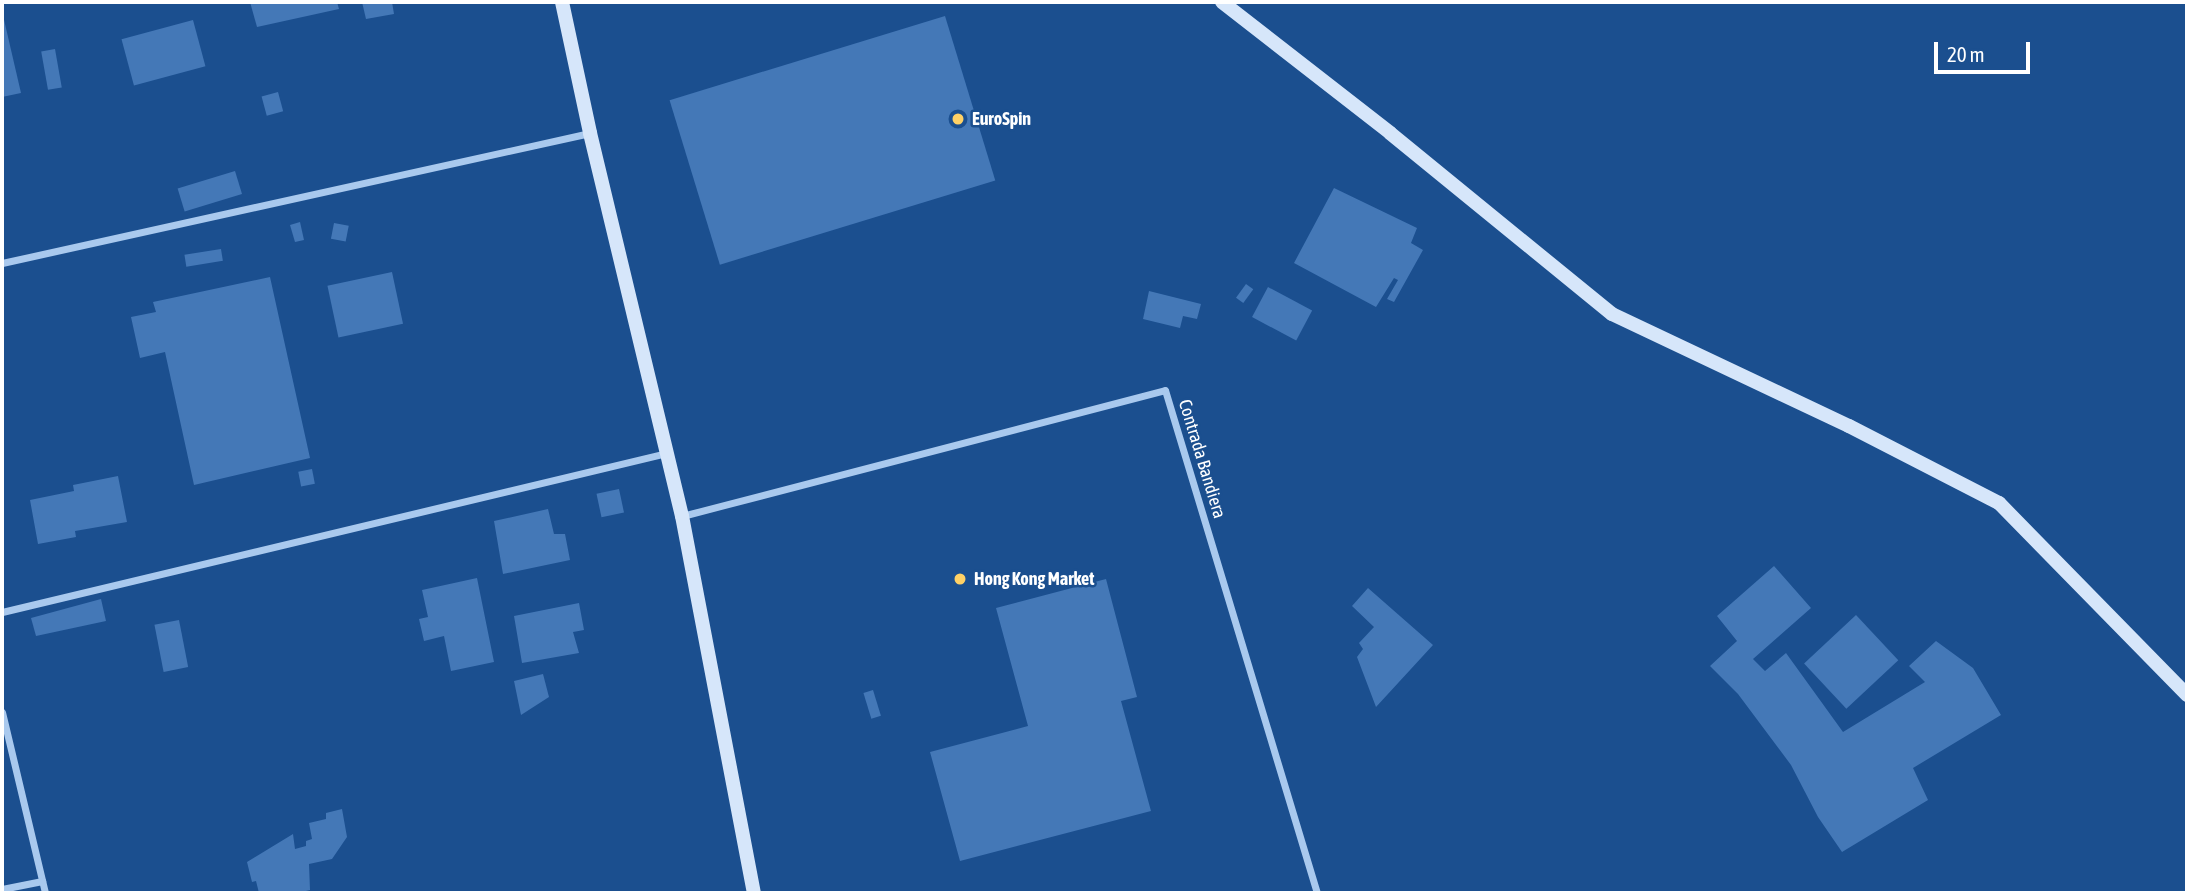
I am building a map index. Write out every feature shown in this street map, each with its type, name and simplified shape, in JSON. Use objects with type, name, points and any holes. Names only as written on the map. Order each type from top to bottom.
[{"type":"main road","points":[[562,2],[590,133],[682,516],[754,893]]},
{"type":"main road","points":[[1222,2],[1390,133],[1612,314],[1849,426],[1999,503],[2187,695]]},
{"type":"street","points":[[2,263],[590,133]]},
{"type":"street","name":"Contrada Bandiera","points":[[682,516],[1165,390],[1317,893]]},
{"type":"street","points":[[2,612],[667,453]]},
{"type":"street","points":[[2,712],[45,893]]},
{"type":"street","points":[[2,889],[42,881]]},
{"type":"building","points":[[250,2],[337,2],[339,9],[257,27]]},
{"type":"building","points":[[362,2],[392,2],[394,14],[366,19]]},
{"type":"building","points":[[2,11],[21,93],[2,97]]},
{"type":"building","points":[[945,16],[995,180],[720,265],[670,100]]},
{"type":"building","points":[[193,20],[205,66],[134,86],[122,39]]},
{"type":"building","points":[[55,49],[62,87],[48,90],[41,51]]},
{"type":"building","points":[[278,92],[283,111],[267,116],[262,96]]},
{"type":"building","points":[[235,171],[242,194],[185,211],[178,189]]},
{"type":"building","points":[[1334,188],[1417,228],[1411,243],[1423,250],[1394,302],[1387,299],[1398,280],[1394,278],[1376,307],[1294,263]]},
{"type":"building","points":[[300,222],[304,240],[295,242],[290,225]]},
{"type":"building","points":[[334,223],[349,226],[346,242],[331,239]]},
{"type":"building","points":[[221,249],[223,261],[186,267],[184,255]]},
{"type":"building","points":[[392,272],[403,324],[338,338],[327,286]]},
{"type":"building","points":[[270,277],[310,458],[194,485],[165,352],[140,358],[131,317],[156,312],[153,302]]},
{"type":"building","points":[[1246,284],[1253,289],[1243,303],[1236,298]]},
{"type":"building","points":[[1268,287],[1312,310],[1296,340],[1252,317]]},
{"type":"building","points":[[1149,291],[1201,304],[1197,319],[1183,316],[1180,328],[1143,319]]},
{"type":"building","points":[[312,469],[315,484],[301,486],[298,472]]},
{"type":"building","points":[[118,476],[127,522],[75,531],[76,537],[38,544],[30,500],[74,491],[73,485]]},
{"type":"building","points":[[619,489],[624,512],[601,517],[597,494]]},
{"type":"building","points":[[548,509],[554,534],[565,534],[570,560],[503,574],[494,521]]},
{"type":"building","points":[[1774,566],[1811,608],[1753,659],[1765,671],[1786,653],[1843,732],[1925,682],[1909,666],[1936,641],[1973,668],[2001,715],[1913,768],[1928,800],[1842,852],[1818,817],[1791,765],[1738,694],[1710,666],[1737,641],[1717,616]]},
{"type":"building","points":[[477,578],[494,662],[451,671],[444,636],[424,641],[419,619],[428,617],[422,590]]},
{"type":"building","points":[[1106,579],[1137,697],[1121,701],[1151,811],[960,861],[930,752],[1028,726],[996,608]]},
{"type":"building","points":[[1368,588],[1433,645],[1376,707],[1357,657],[1363,649],[1359,643],[1374,627],[1352,606]]},
{"type":"building","points":[[101,599],[106,621],[36,636],[31,618]]},
{"type":"building","points":[[579,603],[584,630],[573,632],[579,653],[522,663],[514,616]]},
{"type":"building","points":[[1856,615],[1898,660],[1846,709],[1804,663]]},
{"type":"building","points":[[179,620],[188,667],[164,672],[154,625]]},
{"type":"building","points":[[543,674],[549,697],[521,715],[514,681]]},
{"type":"building","points":[[873,690],[881,716],[871,719],[863,693]]},
{"type":"building","points":[[342,809],[347,837],[332,859],[309,864],[310,890],[298,893],[259,893],[256,881],[252,882],[247,862],[293,834],[295,849],[306,846],[306,841],[312,839],[309,823],[326,819],[326,813]]},
{"type":"place","name":"EuroSpin","points":[[958,119]]},
{"type":"place","name":"Hong Kong Market","points":[[960,579]]}]
